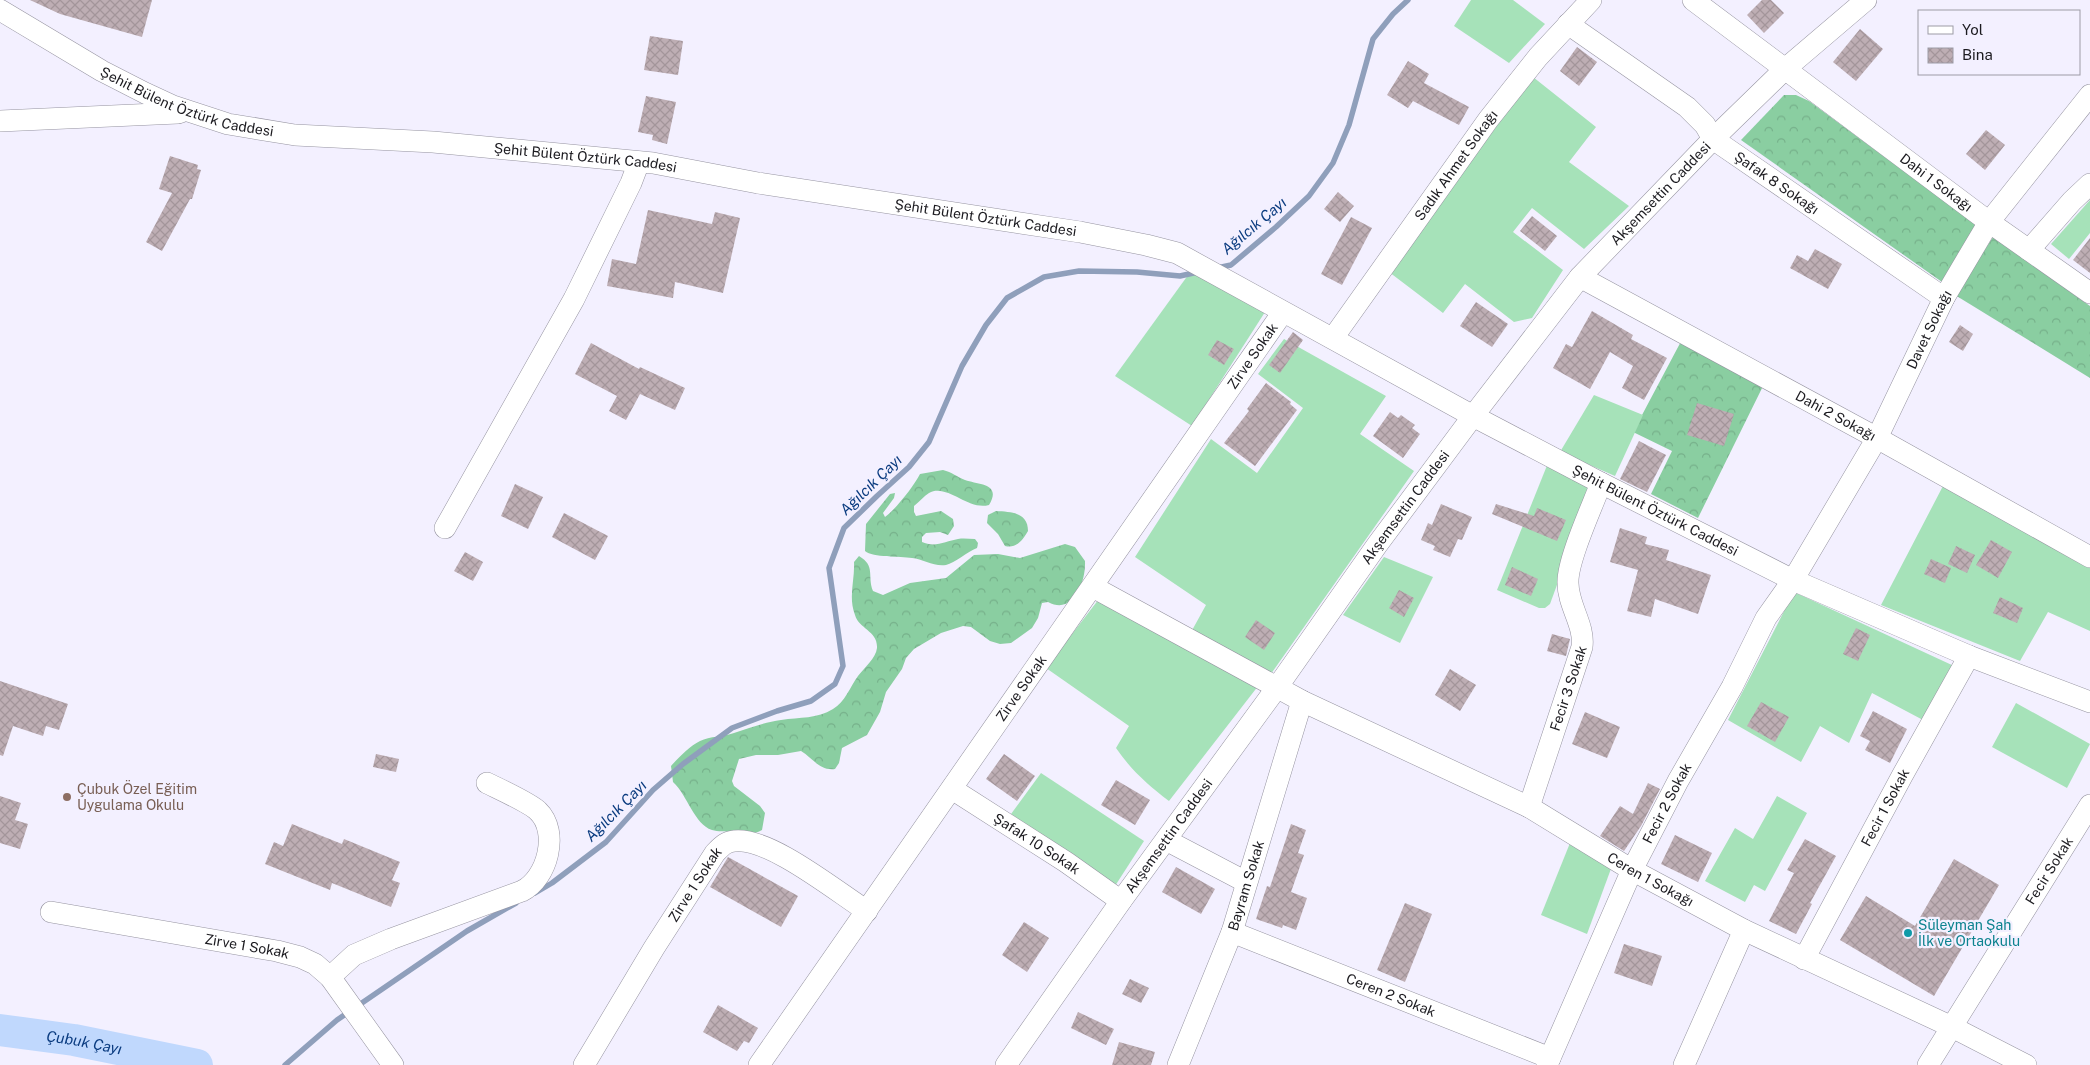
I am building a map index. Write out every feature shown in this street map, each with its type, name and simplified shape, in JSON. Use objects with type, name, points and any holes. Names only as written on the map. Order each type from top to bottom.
[{"type":"street","name":"Sadık Ahmet Sokağı","points":[[1333,338],[1488,120],[1538,57],[1591,0]]},
{"type":"street","name":"Dahi 1 Sokağı","points":[[1693,0],[1989,222],[2090,293]]},
{"type":"street","name":"Akşemsettin Caddesi","points":[[1006,1065],[1120,901],[1278,686],[1377,545],[1580,277],[1785,69],[1866,0]]},
{"type":"street","name":"Şehit Bülent Öztürk Caddesi","points":[[0,10],[102,71],[183,110],[228,124],[295,135],[433,142],[639,162],[758,183],[1080,232],[1177,253],[1235,287],[1333,338],[1600,484],[1793,580],[1969,656],[2090,702]]},
{"type":"street","name":"Şafak 8 Sokağı","points":[[1568,24],[1686,107],[1705,125],[1713,140],[1944,298]]},
{"type":"street","name":"Davet Sokağı","points":[[1793,580],[1877,438],[1944,298],[1989,222],[2090,94]]},
{"type":"street","points":[[0,121],[178,113],[183,110]]},
{"type":"street","points":[[445,528],[574,299],[631,183],[639,162]]},
{"type":"street","points":[[2029,250],[2072,201],[2090,184]]},
{"type":"street","name":"Dahi 2 Sokağı","points":[[1580,277],[1877,438],[2090,557]]},
{"type":"street","name":"Zirve Sokak","points":[[759,1065],[1283,312]]},
{"type":"street","name":"Fecir 3 Sokak","points":[[1528,807],[1582,647],[1584,637],[1569,595],[1567,582],[1569,570],[1600,484]]},
{"type":"street","name":"Fecir 2 Sokak","points":[[1549,1061],[1632,870],[1678,781],[1732,687],[1766,618],[1793,580]]},
{"type":"street","name":"Ceren 1 Sokağı","points":[[1093,586],[1278,686],[1302,701],[1528,807],[1632,870],[1744,930],[1952,1027],[2026,1065]]},
{"type":"street","name":"Fecir 1 Sokak","points":[[1804,959],[1969,656]]},
{"type":"street","name":"Bayram Sokak","points":[[1178,1065],[1232,932],[1302,701]]},
{"type":"street","points":[[330,977],[354,955],[391,939],[522,891],[538,879],[543,871],[548,846],[548,831],[544,820],[538,811],[487,783]]},
{"type":"street","name":"Şafak 10 Sokak","points":[[952,789],[1066,862],[1120,901]]},
{"type":"street","name":"Fecir Sokak","points":[[1928,1065],[2090,805]]},
{"type":"street","points":[[1166,840],[1246,882]]},
{"type":"street","name":"Zirve 1 Sokak","points":[[584,1065],[674,916],[715,852],[725,843],[736,841],[763,846],[782,855],[867,911]]},
{"type":"street","name":"Zirve 1 Sokak","points":[[51,912],[277,951],[300,957],[315,964],[330,977],[393,1065]]},
{"type":"street","points":[[1684,1065],[1744,930]]},
{"type":"street","name":"Ceren 2 Sokak","points":[[1232,932],[1549,1061]]},
{"type":"green space","points":[[1471,0],[1513,0],[1545,24],[1509,63],[1454,26]]},
{"type":"green space","points":[[1533,77],[1596,127],[1569,162],[1629,206],[1584,249],[1532,208],[1513,232],[1563,270],[1532,318],[1514,322],[1465,284],[1443,313],[1389,272]]},
{"type":"green space","points":[[1784,95],[1796,95],[1809,101],[1978,226],[1942,282],[1741,140]]},
{"type":"green space","points":[[2090,200],[2090,233],[2069,259],[2051,244]]},
{"type":"green space","points":[[1993,237],[2090,306],[2090,378],[1955,295]]},
{"type":"green space","points":[[1191,271],[1265,312],[1192,426],[1115,376]]},
{"type":"green space","points":[[1686,332],[1767,378],[1698,518],[1651,494],[1672,451],[1633,432]]},
{"type":"green space","points":[[1284,339],[1386,396],[1360,434],[1414,471],[1268,678],[1190,634],[1206,605],[1135,557],[1211,439],[1257,473],[1303,408],[1258,374]]},
{"type":"green space","points":[[1594,395],[1643,415],[1615,476],[1560,452]]},
{"type":"green space","points":[[1548,463],[1587,484],[1591,492],[1550,604],[1545,608],[1539,608],[1497,590]]},
{"type":"green space","points":[[943,470],[965,480],[987,486],[993,493],[992,498],[989,505],[981,506],[943,492],[929,493],[914,506],[916,516],[941,511],[953,519],[954,526],[948,535],[940,532],[926,533],[922,537],[922,542],[936,544],[958,539],[975,539],[978,543],[977,548],[946,565],[933,564],[912,558],[874,555],[865,551],[866,524],[890,494],[895,493],[894,498],[883,513],[885,517],[904,497],[920,474]]},
{"type":"green space","points":[[1943,486],[2090,565],[2090,631],[2048,612],[2020,661],[1881,605]]},
{"type":"green space","points":[[996,511],[1018,514],[1025,520],[1028,531],[1016,545],[1005,546],[998,534],[987,523],[988,515]]},
{"type":"green space","points":[[1065,544],[1075,547],[1085,561],[1081,586],[1071,600],[1065,604],[1057,605],[1048,602],[1042,603],[1038,618],[1032,628],[1011,643],[1000,644],[990,641],[971,627],[963,626],[941,633],[914,649],[906,658],[902,669],[886,692],[880,712],[867,735],[842,748],[839,763],[835,769],[820,766],[801,751],[778,755],[756,755],[739,759],[732,781],[734,786],[760,806],[765,813],[762,830],[747,834],[717,831],[706,827],[700,822],[673,782],[671,766],[685,752],[700,741],[708,738],[730,734],[769,722],[821,715],[833,709],[841,702],[872,659],[876,652],[877,642],[872,634],[857,620],[852,602],[854,562],[859,556],[868,564],[873,591],[883,595],[910,583],[946,578],[974,555],[998,554],[1020,558]]},
{"type":"green space","points":[[1384,557],[1433,577],[1400,643],[1343,615]]},
{"type":"green space","points":[[1794,592],[1954,666],[1923,720],[1872,693],[1849,743],[1820,726],[1801,762],[1728,720]]},
{"type":"green space","points":[[1102,595],[1262,681],[1169,801],[1140,777],[1116,748],[1129,726],[1046,668]]},
{"type":"green space","points":[[2016,703],[2090,744],[2067,788],[1992,747]]},
{"type":"green space","points":[[1041,773],[1144,841],[1115,886],[1011,814]]},
{"type":"green space","points":[[1777,796],[1807,813],[1765,891],[1754,885],[1745,902],[1705,881],[1735,828],[1753,839]]},
{"type":"green space","points":[[1570,843],[1612,866],[1587,934],[1541,915]]},
{"type":"building","points":[[30,0],[152,0],[142,37],[60,14]]},
{"type":"building","points":[[1762,0],[1771,0],[1784,13],[1764,33],[1747,15]]},
{"type":"building","points":[[1860,29],[1883,49],[1856,81],[1833,62]]},
{"type":"building","points":[[650,36],[683,41],[678,75],[644,70]]},
{"type":"building","points":[[1577,47],[1597,62],[1579,86],[1560,71]]},
{"type":"building","points":[[1408,61],[1429,74],[1424,83],[1469,107],[1459,125],[1413,101],[1408,108],[1387,95]]},
{"type":"building","points":[[646,96],[676,102],[667,144],[652,140],[653,135],[638,132]]},
{"type":"building","points":[[1986,130],[2005,145],[1985,170],[1966,154]]},
{"type":"building","points":[[170,156],[198,165],[197,169],[201,170],[192,199],[190,199],[162,251],[146,242],[172,193],[159,189]]},
{"type":"building","points":[[1338,192],[1354,206],[1340,222],[1324,209]]},
{"type":"building","points":[[648,210],[712,224],[715,212],[740,218],[723,293],[675,282],[673,298],[607,286],[612,259],[636,264]]},
{"type":"building","points":[[1532,216],[1557,236],[1545,251],[1520,231]]},
{"type":"building","points":[[1351,217],[1372,228],[1342,285],[1321,274]]},
{"type":"building","points":[[2090,238],[2090,273],[2073,260]]},
{"type":"building","points":[[1815,249],[1842,264],[1828,289],[1790,268],[1797,255],[1808,261]]},
{"type":"building","points":[[1476,302],[1508,324],[1492,347],[1460,326]]},
{"type":"building","points":[[1592,311],[1633,335],[1631,339],[1667,358],[1644,400],[1622,388],[1633,366],[1610,352],[1590,389],[1553,368],[1566,344],[1572,347]]},
{"type":"building","points":[[1960,325],[1973,334],[1963,351],[1949,342]]},
{"type":"building","points":[[1293,332],[1303,340],[1280,373],[1269,365]]},
{"type":"building","points":[[1217,340],[1234,349],[1224,365],[1208,355]]},
{"type":"building","points":[[591,343],[639,369],[640,367],[685,388],[675,410],[640,394],[626,420],[609,411],[617,396],[575,374]]},
{"type":"building","points":[[1266,383],[1291,402],[1290,404],[1297,410],[1255,466],[1224,443],[1249,411],[1247,409]]},
{"type":"building","points":[[1697,403],[1734,414],[1724,446],[1687,435]]},
{"type":"building","points":[[1390,412],[1398,418],[1401,415],[1415,425],[1412,428],[1420,434],[1403,458],[1373,436]]},
{"type":"building","points":[[1639,441],[1666,455],[1647,492],[1620,479]]},
{"type":"building","points":[[515,484],[543,497],[528,529],[501,516]]},
{"type":"building","points":[[1441,504],[1472,517],[1462,540],[1458,539],[1450,557],[1433,550],[1435,546],[1421,540],[1428,523],[1432,525]]},
{"type":"building","points":[[1496,504],[1534,516],[1537,508],[1566,520],[1557,541],[1492,514]]},
{"type":"building","points":[[564,513],[608,536],[595,560],[552,537]]},
{"type":"building","points":[[1620,528],[1647,537],[1645,544],[1669,550],[1666,560],[1711,575],[1698,614],[1655,599],[1651,617],[1627,611],[1638,570],[1610,562]]},
{"type":"building","points":[[1991,540],[2012,552],[1998,578],[1976,565]]},
{"type":"building","points":[[1956,546],[1975,555],[1967,573],[1948,564]]},
{"type":"building","points":[[465,552],[483,562],[473,581],[454,571]]},
{"type":"building","points":[[1931,559],[1951,568],[1945,583],[1924,574]]},
{"type":"building","points":[[1512,567],[1538,579],[1531,596],[1505,585]]},
{"type":"building","points":[[1399,590],[1414,598],[1404,617],[1389,608]]},
{"type":"building","points":[[2000,597],[2023,608],[2017,623],[1993,613]]},
{"type":"building","points":[[1256,620],[1275,633],[1264,650],[1245,637]]},
{"type":"building","points":[[1856,628],[1870,635],[1858,661],[1843,654]]},
{"type":"building","points":[[1552,634],[1570,639],[1566,656],[1547,651]]},
{"type":"building","points":[[1450,669],[1476,685],[1460,711],[1435,695]]},
{"type":"building","points":[[0,681],[68,704],[59,730],[46,726],[43,736],[13,726],[3,756],[0,755]]},
{"type":"building","points":[[1761,702],[1789,717],[1775,742],[1747,726]]},
{"type":"building","points":[[1873,711],[1907,729],[1890,763],[1865,750],[1870,741],[1860,736]]},
{"type":"building","points":[[1585,712],[1620,727],[1607,758],[1572,744]]},
{"type":"building","points":[[376,754],[399,759],[396,772],[373,767]]},
{"type":"building","points":[[1004,754],[1035,776],[1017,801],[986,779]]},
{"type":"building","points":[[1116,780],[1150,800],[1135,825],[1101,805]]},
{"type":"building","points":[[1648,783],[1660,789],[1641,826],[1624,851],[1600,836],[1620,806],[1633,814]]},
{"type":"building","points":[[0,796],[21,803],[15,820],[28,824],[20,849],[0,843]]},
{"type":"building","points":[[292,824],[342,844],[344,839],[400,862],[392,880],[400,883],[391,907],[332,883],[330,890],[265,864],[274,842],[283,846]]},
{"type":"building","points":[[1291,824],[1306,830],[1298,853],[1304,855],[1291,892],[1307,898],[1296,930],[1283,925],[1282,928],[1256,919],[1267,886],[1270,887]]},
{"type":"building","points":[[1675,835],[1712,853],[1698,882],[1661,864]]},
{"type":"building","points":[[1805,839],[1836,856],[1810,903],[1812,904],[1796,934],[1769,921],[1794,873],[1787,870]]},
{"type":"building","points":[[728,857],[798,896],[781,927],[710,887]]},
{"type":"building","name":"Süleyman Şah İlk ve Ortaokulu","points":[[1954,859],[1999,885],[1934,996],[1840,940],[1866,896],[1915,926]]},
{"type":"building","points":[[1176,867],[1215,889],[1201,914],[1162,892]]},
{"type":"building","points":[[1405,903],[1432,914],[1405,982],[1377,970]]},
{"type":"building","points":[[1024,922],[1049,938],[1027,972],[1002,955]]},
{"type":"building","points":[[1624,944],[1662,956],[1652,986],[1614,973]]},
{"type":"building","points":[[1130,979],[1149,988],[1141,1003],[1122,994]]},
{"type":"building","points":[[718,1005],[758,1028],[749,1043],[744,1041],[737,1051],[703,1032]]},
{"type":"building","points":[[1078,1012],[1114,1029],[1106,1045],[1071,1028]]},
{"type":"building","points":[[1119,1042],[1155,1052],[1151,1065],[1112,1065]]},
{"type":"waterway","name":"Ağılcık Çayı","points":[[1217,268],[1231,265],[1276,227],[1309,196],[1333,163],[1349,125],[1373,39],[1393,14],[1408,0]]},
{"type":"waterway","name":"Ağılcık Çayı","points":[[535,893],[552,883],[606,842],[653,790],[683,764],[732,728],[777,711],[811,701],[835,684],[843,666],[829,568],[844,528],[909,467],[929,442],[962,366],[986,325],[1007,298],[1044,277],[1079,271],[1137,272],[1180,276],[1198,272]]},
{"type":"waterway","name":"Ağılcık Çayı","points":[[285,1065],[337,1020],[467,931],[516,903]]},
{"type":"waterway","name":"Çubuk Çayı","points":[[0,1030],[74,1040],[197,1065]]},
{"type":"place","name":"Çubuk Özel Eğitim Uygulama Okulu","points":[[67,797]]},
{"type":"place","name":"Süleyman Şah İlk ve Ortaokulu","points":[[1908,933]]}]
